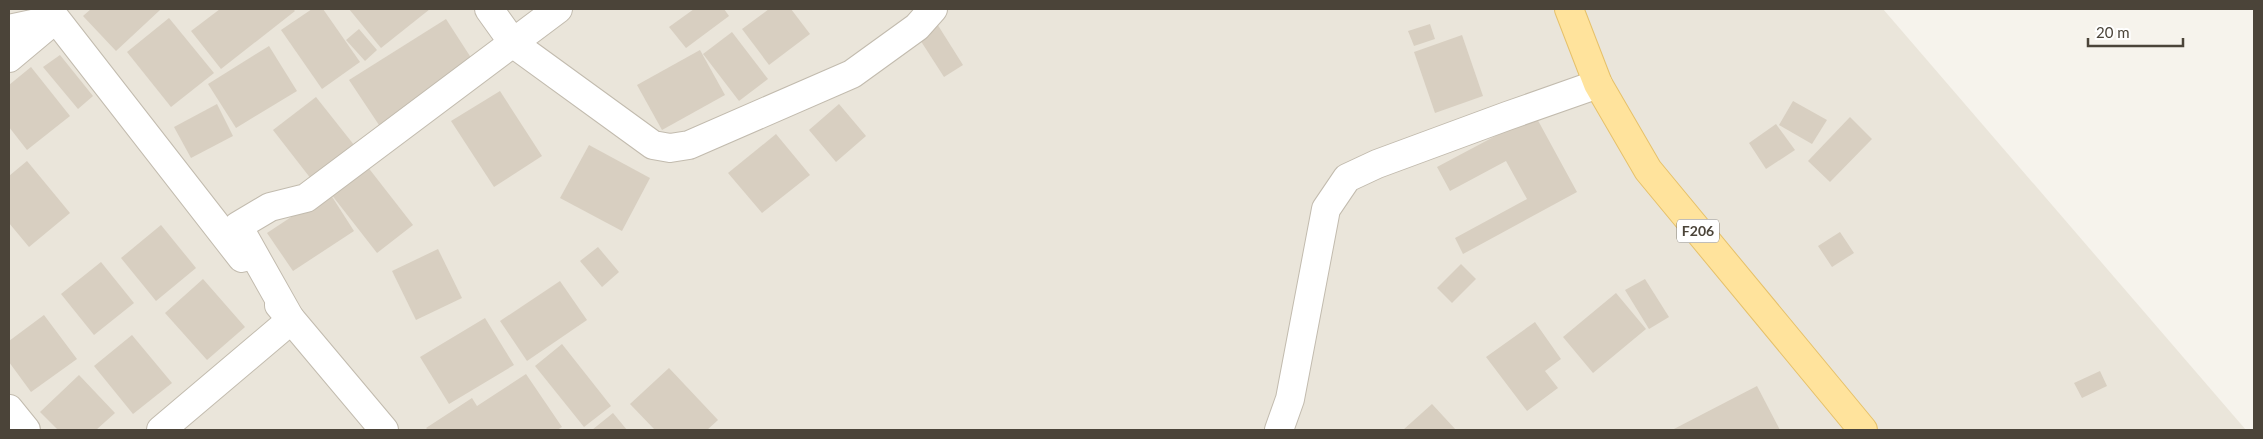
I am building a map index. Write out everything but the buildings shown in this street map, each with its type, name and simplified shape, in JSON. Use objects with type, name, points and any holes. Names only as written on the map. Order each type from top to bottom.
[{"type":"main road","name":"F206","points":[[1569,9],[1598,84],[1648,170],[1863,430]]},
{"type":"street","points":[[489,9],[514,44],[653,145],[670,148],[689,145],[852,74],[917,28],[933,9]]},
{"type":"street","points":[[291,320],[238,226],[270,207],[306,198],[514,44],[558,9]]},
{"type":"street","points":[[9,29],[63,14]]},
{"type":"street","points":[[9,58],[63,14]]},
{"type":"street","points":[[63,14],[291,320],[384,430]]},
{"type":"street","points":[[1279,430],[1290,399],[1326,209],[1347,178],[1377,164],[1497,119],[1598,84]]},
{"type":"street","points":[[161,430],[291,320]]},
{"type":"street","points":[[9,409],[26,430]]},
{"type":"shaded area","points":[[9,9],[1883,9],[2246,430],[9,430]]}]
